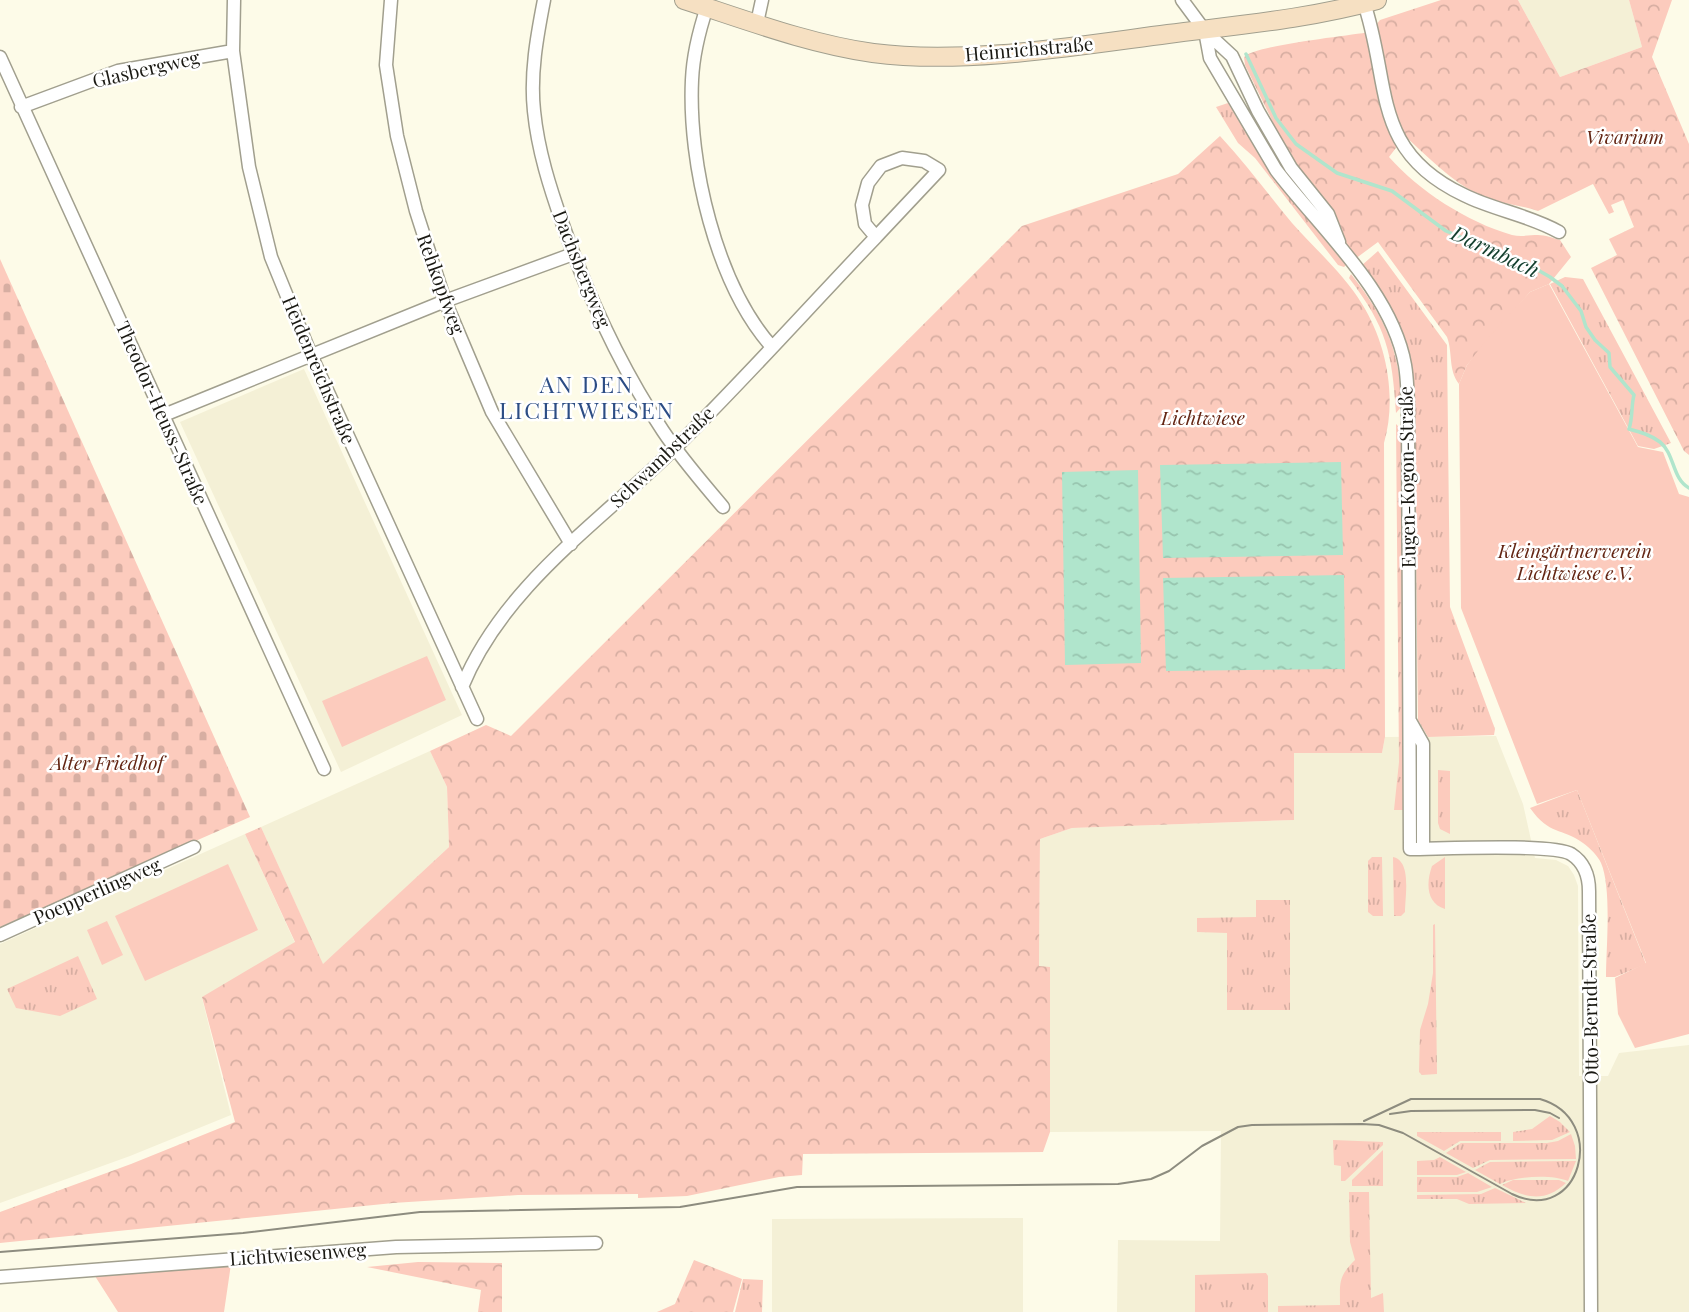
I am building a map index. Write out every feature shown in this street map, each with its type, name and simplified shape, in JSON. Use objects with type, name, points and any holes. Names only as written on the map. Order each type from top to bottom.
[{"type":"main road","name":"Heinrichstraße","points":[[684,0],[830,45],[874,53],[920,57],[1064,47],[1205,31],[1295,17],[1368,1]]},
{"type":"street","name":"Heidenreichstraße","points":[[234,0],[233,51],[249,167],[271,257],[311,355],[477,719]]},
{"type":"street","name":"Rehkopfweg","points":[[391,0],[386,65],[397,136],[416,211],[445,301],[492,412],[571,544]]},
{"type":"street","name":"Dachsbergweg","points":[[544,0],[536,46],[534,110],[545,174],[573,254],[594,304],[623,360],[675,448],[723,507]]},
{"type":"street","points":[[757,23],[762,0]]},
{"type":"street","points":[[1182,0],[1205,31]]},
{"type":"street","points":[[1368,1],[1390,118],[1397,136],[1411,158],[1438,180],[1467,197],[1544,223],[1559,232]]},
{"type":"street","points":[[707,7],[692,77],[693,130],[701,182],[710,223],[726,267],[760,334],[772,347]]},
{"type":"street","name":"Eugen-Kogon-Straße","points":[[1205,31],[1232,56],[1258,111],[1291,168],[1328,214],[1342,252]]},
{"type":"street","name":"Eugen-Kogon-Straße","points":[[1205,31],[1210,58],[1276,170],[1379,299],[1394,330],[1404,363],[1408,392],[1409,720],[1416,849]]},
{"type":"street","name":"Glasbergweg","points":[[21,107],[118,71],[233,51]]},
{"type":"street","name":"Theodor-Heuss-Straße","points":[[0,57],[324,769]]},
{"type":"street","name":"Schwambstraße","points":[[462,687],[480,647],[511,603],[675,448],[772,347],[876,237],[939,170],[924,161],[902,158],[881,166],[868,183],[862,205],[865,225],[876,237]]},
{"type":"street","points":[[164,415],[445,301],[573,254]]},
{"type":"street","name":"Poepperlingweg","points":[[0,935],[194,847]]},
{"type":"street","name":"Otto-Berndt-Straße","points":[[1416,849],[1549,849],[1573,855],[1587,874],[1591,1312]]},
{"type":"street","name":"Lichtwiesenweg","points":[[0,1277],[396,1247],[596,1243]]},
{"type":"shaded area","points":[[1518,0],[1629,0],[1642,47],[1560,77]]},
{"type":"shaded area","points":[[304,369],[462,715],[341,772],[180,422]]},
{"type":"shaded area","points":[[1496,736],[1523,804],[1535,858],[1556,860],[1568,866],[1578,886],[1579,1076],[1608,1076],[1619,1053],[1689,1045],[1689,1312],[1117,1312],[1118,1240],[1220,1241],[1221,1131],[1050,1132],[1050,967],[1039,967],[1040,839],[1072,828],[1294,820],[1293,753],[1382,753],[1385,737]]},
{"type":"shaded area","points":[[430,751],[447,787],[449,847],[323,965],[261,827]]},
{"type":"shaded area","points":[[245,834],[295,943],[202,998],[231,1115],[130,1156],[0,1203],[0,944]]},
{"type":"shaded area","points":[[1023,1218],[1023,1312],[772,1312],[772,1219]]},
{"type":"green space","name":"Vivarium","points":[[1441,0],[1518,0],[1560,77],[1642,47],[1629,0],[1672,0],[1652,57],[1689,144],[1689,455],[1684,451],[1591,268],[1617,255],[1609,239],[1634,227],[1623,200],[1611,205],[1614,212],[1609,214],[1593,184],[1538,211],[1493,200],[1459,183],[1405,136],[1389,157],[1429,193],[1461,214],[1495,229],[1515,236],[1541,235],[1560,240],[1571,257],[1549,284],[1530,292],[1467,365],[1459,384],[1453,373],[1447,337],[1378,242],[1355,259],[1315,191],[1287,151],[1245,65],[1244,57],[1283,45],[1370,32],[1380,20]]},
{"type":"green space","points":[[1228,103],[1269,166],[1346,265],[1344,267],[1338,265],[1255,158],[1238,143],[1216,107]]},
{"type":"green space","name":"Lichtwiese","points":[[1220,136],[1292,223],[1355,293],[1371,320],[1383,354],[1390,408],[1384,443],[1385,737],[1382,753],[1294,753],[1294,820],[1072,828],[1040,839],[1039,966],[1050,967],[1050,1132],[1043,1152],[803,1154],[802,1175],[779,1177],[687,1196],[638,1198],[638,1194],[518,1195],[393,1203],[0,1243],[0,1212],[235,1122],[202,997],[295,942],[245,834],[261,827],[323,964],[449,847],[447,787],[430,751],[486,725],[511,736],[1022,226],[1178,174]]},
{"type":"green space","points":[[1378,251],[1447,345],[1450,607],[1495,729],[1494,735],[1428,737],[1418,720],[1414,386],[1408,347],[1400,325],[1361,266]]},
{"type":"green space","name":"Alter Friedhof","points":[[0,259],[250,817],[0,927]]},
{"type":"green space","points":[[1351,274],[1382,320],[1394,351],[1402,406],[1396,413],[1385,341],[1372,312],[1349,278]]},
{"type":"green space","points":[[1565,277],[1583,279],[1671,443],[1654,449],[1638,446],[1550,284]]},
{"type":"green space","name":"Kleingärtnerverein Lichtwiese e.V.","points":[[1549,284],[1638,447],[1663,452],[1679,494],[1689,497],[1689,1034],[1635,1048],[1618,1014],[1615,978],[1646,963],[1577,790],[1537,804],[1461,608],[1459,384],[1467,365],[1487,339],[1530,292]]},
{"type":"green space","points":[[1396,424],[1402,430],[1404,810],[1394,810],[1399,762]]},
{"type":"green space","points":[[427,656],[446,700],[342,747],[322,701]]},
{"type":"green space","points":[[1438,770],[1450,771],[1450,834],[1440,829],[1438,823]]},
{"type":"green space","points":[[1577,790],[1646,964],[1615,977],[1606,977],[1607,903],[1601,863],[1586,845],[1550,827],[1530,808]]},
{"type":"green space","points":[[1372,857],[1382,857],[1383,916],[1373,916],[1368,912],[1368,861]]},
{"type":"green space","points":[[1393,857],[1403,865],[1405,872],[1405,912],[1401,916],[1394,916]]},
{"type":"green space","points":[[1445,857],[1445,909],[1434,902],[1428,885],[1432,866]]},
{"type":"green space","points":[[228,864],[258,930],[145,981],[115,916]]},
{"type":"green space","points":[[1256,900],[1290,900],[1290,1010],[1227,1010],[1227,933],[1197,932],[1197,918],[1256,917]]},
{"type":"green space","points":[[107,921],[123,955],[102,965],[87,930]]},
{"type":"green space","points":[[1435,924],[1437,1074],[1422,1075],[1419,1072],[1420,1030],[1433,973]]},
{"type":"green space","points":[[78,956],[97,999],[60,1016],[16,1008],[7,989]]},
{"type":"green space","points":[[1550,1116],[1570,1132],[1552,1140],[1513,1141],[1513,1132],[1532,1129]]},
{"type":"green space","points":[[1417,1132],[1501,1132],[1501,1141],[1460,1141],[1444,1151],[1417,1136]]},
{"type":"green space","points":[[1571,1134],[1576,1159],[1490,1160],[1473,1168],[1446,1153],[1461,1143],[1547,1143]]},
{"type":"green space","points":[[1333,1140],[1383,1142],[1383,1145],[1345,1181],[1341,1181],[1341,1166],[1334,1165]]},
{"type":"green space","points":[[1383,1150],[1383,1186],[1352,1186],[1352,1180]]},
{"type":"green space","points":[[1440,1157],[1466,1172],[1457,1175],[1417,1175],[1417,1161]]},
{"type":"green space","points":[[1576,1161],[1568,1181],[1553,1177],[1534,1177],[1500,1184],[1475,1170],[1490,1162]]},
{"type":"green space","points":[[1468,1173],[1492,1187],[1477,1192],[1417,1192],[1417,1177],[1457,1177]]},
{"type":"green space","points":[[1513,1180],[1559,1180],[1566,1183],[1550,1194],[1535,1196],[1519,1193],[1502,1185]]},
{"type":"green space","points":[[1495,1188],[1526,1203],[1469,1204],[1457,1199],[1417,1199],[1417,1195],[1481,1194]]},
{"type":"green space","points":[[1349,1192],[1369,1192],[1371,1298],[1383,1293],[1384,1312],[1278,1312],[1278,1306],[1340,1305],[1341,1280],[1355,1260],[1350,1242]]},
{"type":"green space","points":[[694,1260],[742,1279],[733,1312],[657,1312],[675,1304]]},
{"type":"green space","points":[[418,1262],[502,1263],[502,1312],[478,1312],[481,1290],[367,1267]]},
{"type":"green space","points":[[231,1264],[224,1312],[118,1312],[93,1273]]},
{"type":"green space","points":[[1266,1273],[1268,1312],[1195,1312],[1195,1275]]},
{"type":"green space","points":[[743,1279],[763,1280],[762,1312],[735,1312]]},
{"type":"water","points":[[1341,462],[1343,555],[1163,558],[1160,465]]},
{"type":"water","points":[[1138,470],[1141,663],[1065,665],[1062,472]]},
{"type":"water","points":[[1344,575],[1345,669],[1166,671],[1163,578]]},
{"type":"waterway","name":"Darmbach","points":[[1246,54],[1276,118],[1296,144],[1337,173],[1392,191],[1446,231],[1531,266],[1562,286],[1581,311],[1586,327],[1595,340],[1609,353],[1610,367],[1634,395],[1629,429],[1660,442],[1665,447],[1679,479],[1689,488]]},
{"type":"tram line","points":[[0,1252],[243,1233],[420,1212],[680,1207],[797,1187],[1118,1184],[1151,1179],[1169,1171],[1202,1146],[1238,1127],[1252,1125],[1379,1125],[1403,1133],[1512,1194],[1536,1200],[1555,1196],[1569,1184],[1578,1166],[1580,1147],[1575,1127],[1562,1110],[1540,1099],[1411,1099],[1364,1121]]},
{"type":"tram line","points":[[1390,1114],[1411,1111],[1535,1110],[1559,1118]]},
{"type":"district","name":"AN DEN LICHTWIESEN","points":[[587,398]]}]
